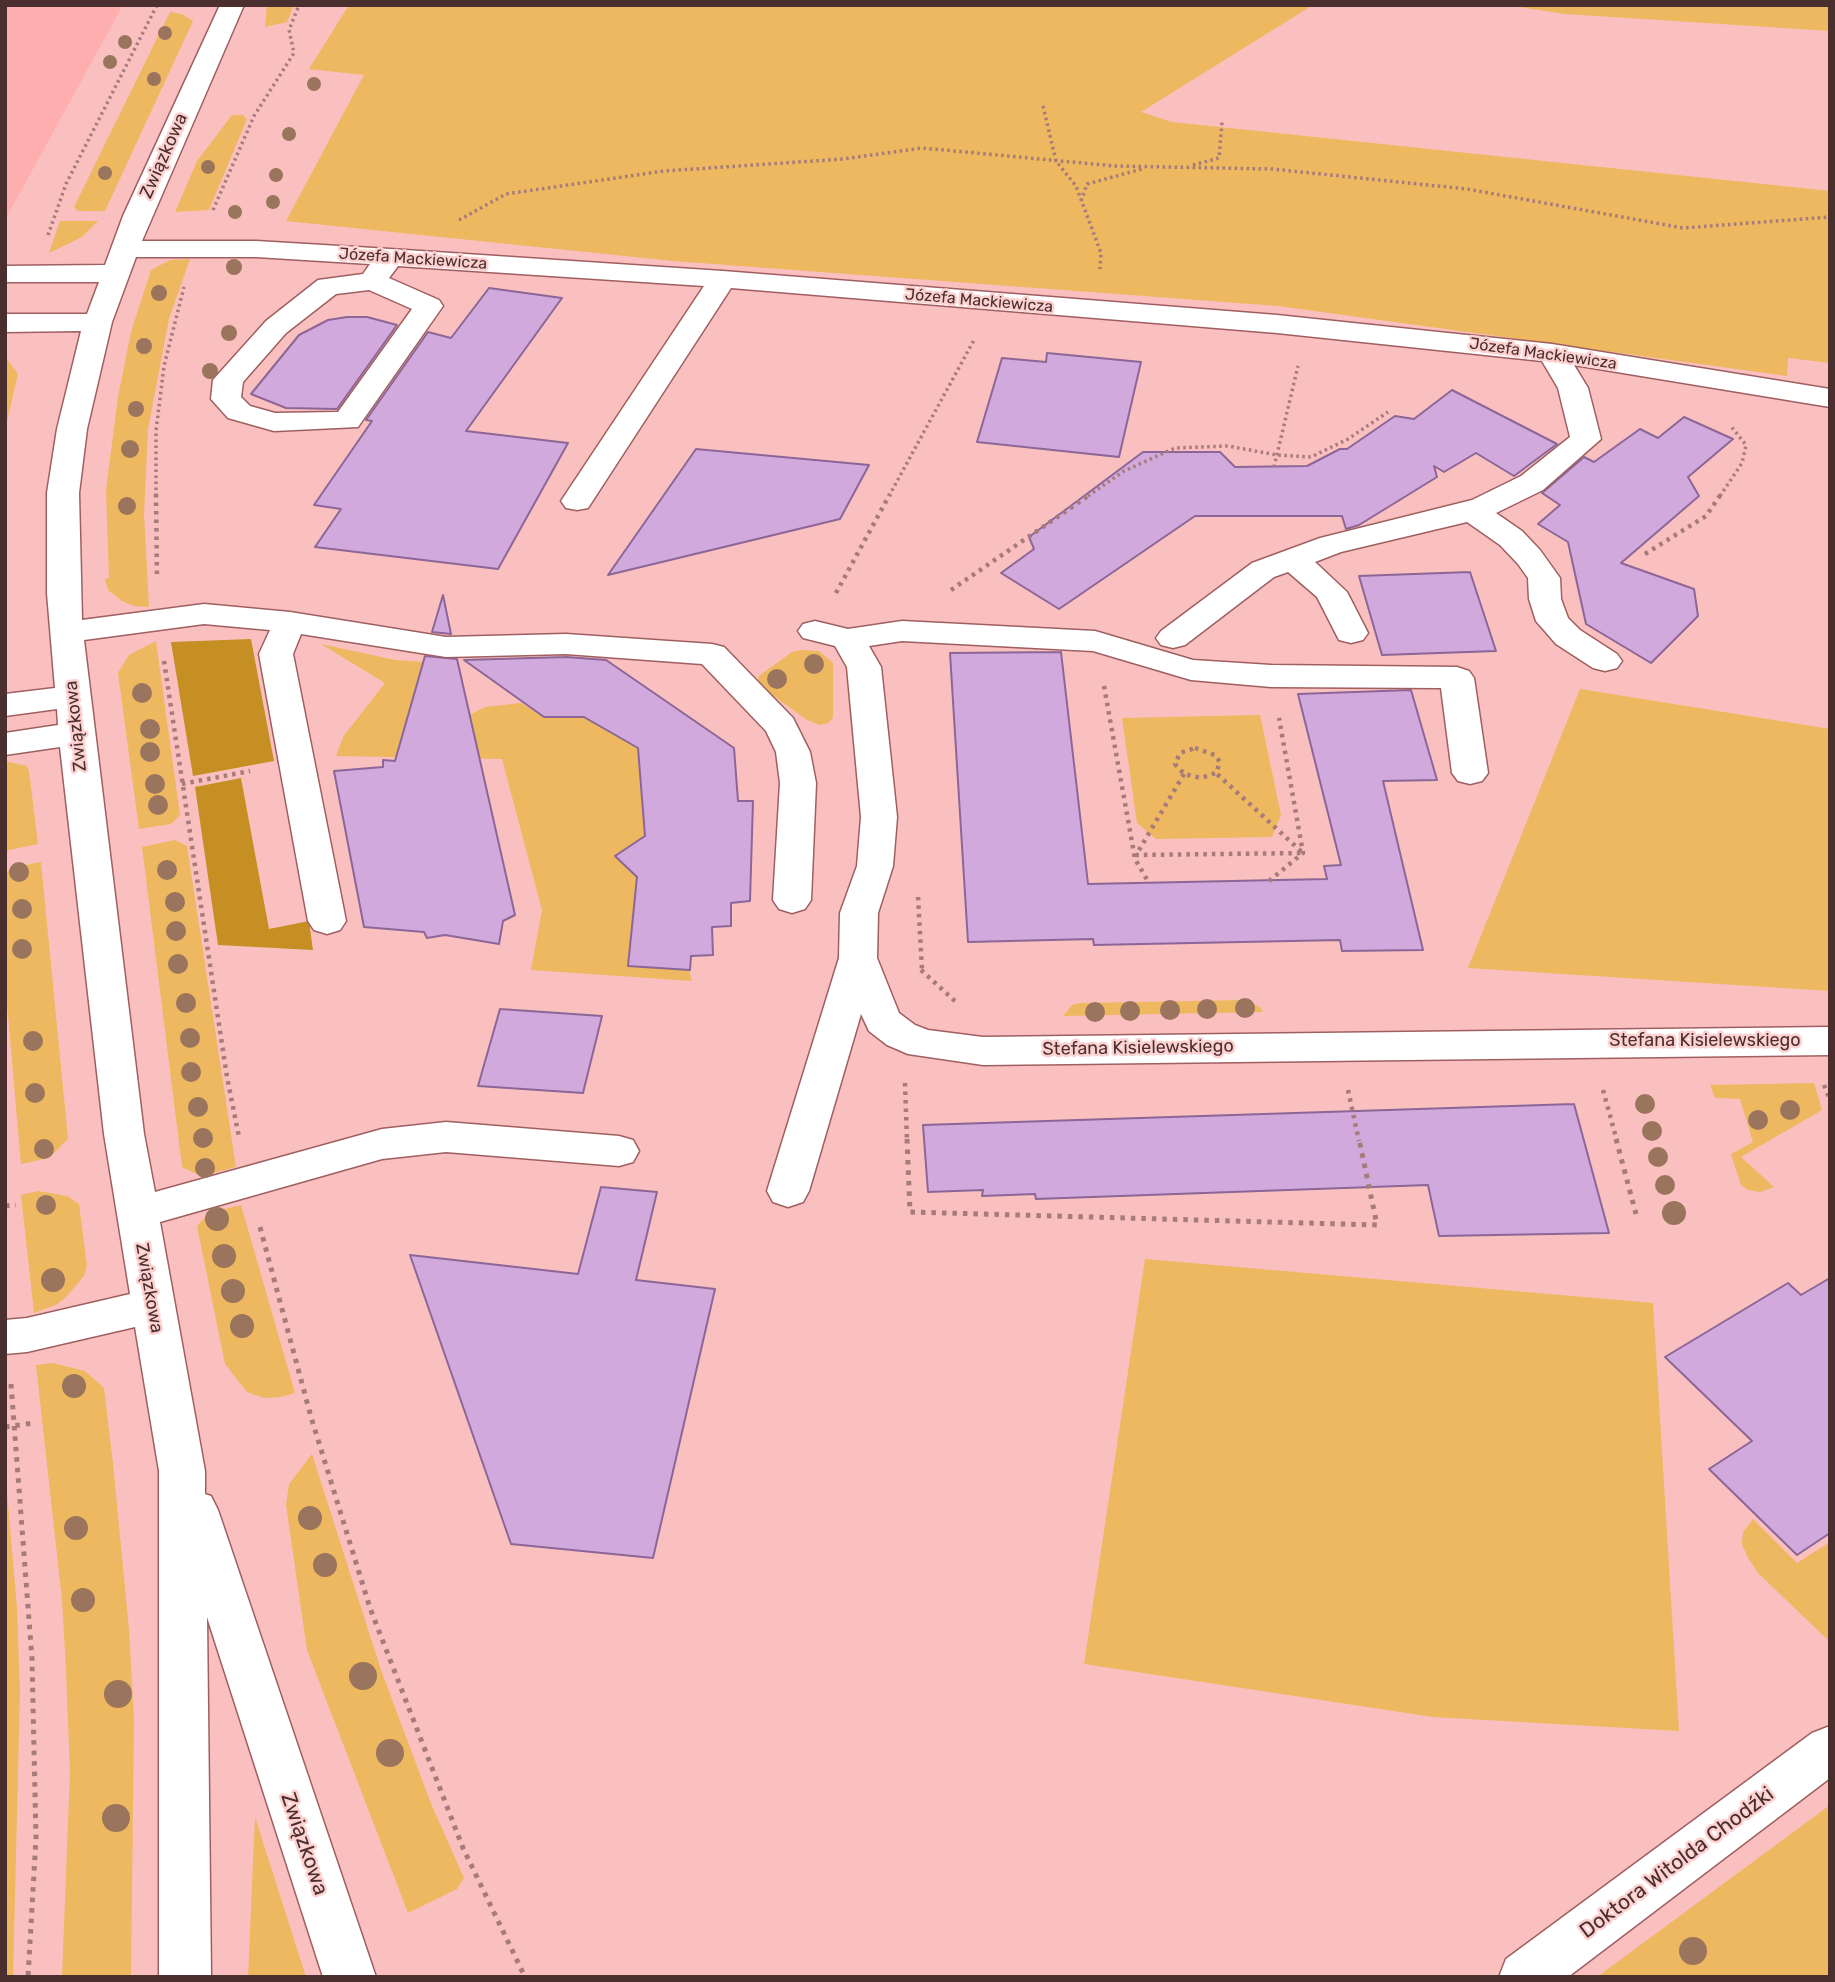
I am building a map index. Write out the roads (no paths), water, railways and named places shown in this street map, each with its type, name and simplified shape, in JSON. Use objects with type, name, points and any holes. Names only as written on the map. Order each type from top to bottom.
[{"type":"street","name":"Związkowa","points":[[232,5],[119,261],[98,322],[76,406],[63,493],[62,593],[76,734],[136,1213],[182,1471],[349,1977]]},
{"type":"street","name":"Józefa Mackiewicza","points":[[19,275],[199,249],[256,248],[723,279],[1277,324],[1552,353],[1830,398]]},
{"type":"street","points":[[372,281],[429,306],[347,421],[274,422],[239,412],[226,398],[228,380],[276,327],[328,286],[372,281],[390,257]]},
{"type":"street","points":[[577,501],[723,279]]},
{"type":"street","points":[[5,323],[98,322]]},
{"type":"street","points":[[1173,638],[1264,570],[1331,545],[1472,511],[1532,483],[1586,439],[1573,388],[1552,353]]},
{"type":"street","points":[[1472,511],[1511,538],[1529,557],[1544,578],[1545,599],[1553,621],[1568,637],[1605,661]]},
{"type":"street","points":[[1292,559],[1331,592],[1351,633]]},
{"type":"street","points":[[66,632],[204,614],[289,622],[388,640],[446,647],[566,644],[712,654],[781,726],[793,752],[798,783],[792,900]]},
{"type":"street","points":[[289,622],[276,653],[327,921]]},
{"type":"street","name":"Stefana Kisielewskiego","points":[[1470,773],[1457,678],[1271,676],[1191,670],[1095,641],[902,631],[832,635],[864,667],[879,817],[875,866],[859,913],[858,958],[883,1021],[901,1035],[947,1049],[1830,1041]]},
{"type":"street","points":[[5,705],[73,696]]},
{"type":"street","points":[[5,744],[76,734]]},
{"type":"street","points":[[788,1191],[858,958]]},
{"type":"street","points":[[136,1213],[382,1144],[446,1137],[619,1151]]},
{"type":"street","points":[[6,1337],[152,1306]]},
{"type":"street","name":"Związkowa","points":[[182,1471],[185,1977]]},
{"type":"street","name":"Doktora Witolda Chodźki","points":[[1525,1977],[1830,1749]]}]
